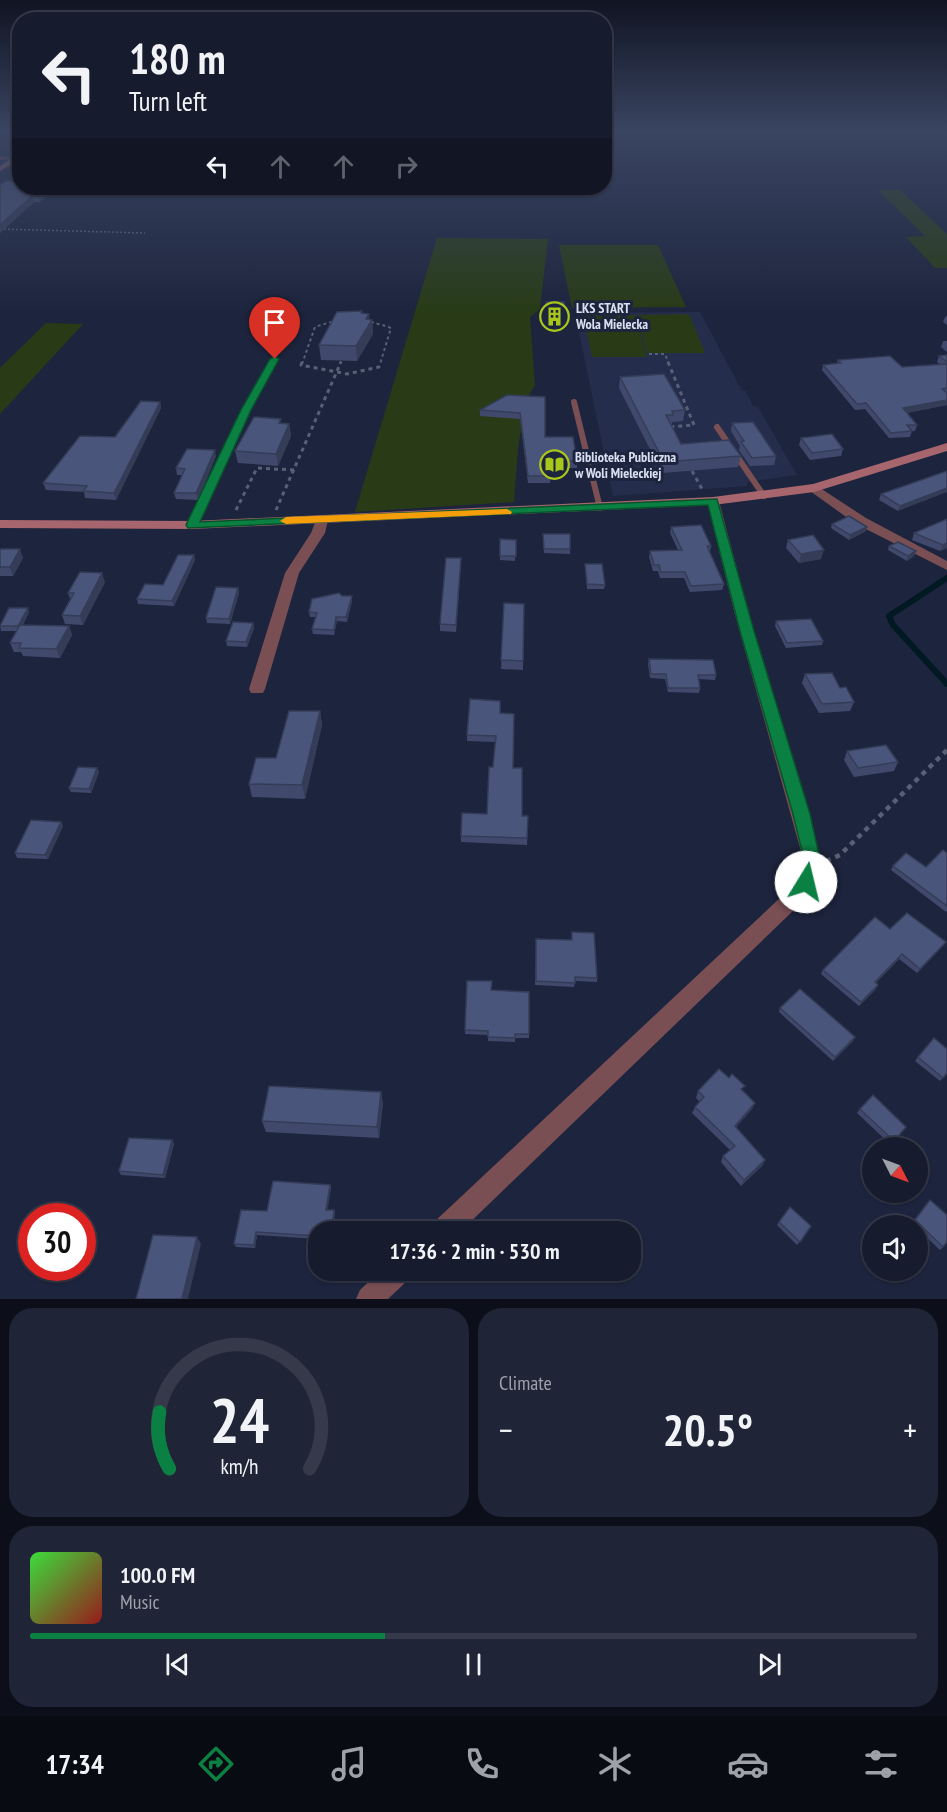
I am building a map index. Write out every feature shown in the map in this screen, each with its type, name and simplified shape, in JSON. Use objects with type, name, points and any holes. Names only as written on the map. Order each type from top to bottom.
[{"type":"street","points":[[0,524],[192,525],[600,508],[708,496],[764,496],[814,488],[947,447]]},
{"type":"street","points":[[814,488],[861,521],[947,566]]},
{"type":"street","points":[[454,1221],[788,903],[806,882],[811,855],[801,814],[708,496]]},
{"type":"street","points":[[257,689],[292,573],[318,533],[321,520]]},
{"type":"street","points":[[369,1299],[388,1281]]},
{"type":"lane","points":[[192,525],[246,410],[275,359]]},
{"type":"lane","points":[[574,402],[600,508]]},
{"type":"lane","points":[[717,427],[764,496]]},
{"type":"path","points":[[0,229],[145,233]]},
{"type":"path","points":[[355,319],[372,321],[391,328],[379,367],[347,374],[336,373],[301,365],[315,327],[335,320],[355,319]]},
{"type":"path","points":[[650,354],[665,354],[694,424],[666,428],[672,437]]},
{"type":"path","points":[[276,511],[341,361]]},
{"type":"path","points":[[674,394],[681,393]]},
{"type":"path","points":[[234,513],[257,468],[294,470]]},
{"type":"path","points":[[692,471],[708,496]]},
{"type":"path","points":[[810,870],[840,855],[947,750]]},
{"type":"shaded area","points":[[700,312],[742,391],[746,391],[753,406],[758,407],[797,475],[747,482],[747,486],[613,496],[575,313]]},
{"type":"green space","points":[[881,193],[903,193],[947,234],[947,268],[935,268],[906,237],[925,236]]},
{"type":"green space","points":[[437,238],[548,239],[540,309],[530,317],[535,385],[526,400],[518,448],[514,502],[355,512]]},
{"type":"green space","points":[[559,245],[658,245],[686,307],[572,308]]},
{"type":"green space","points":[[689,314],[705,353],[647,353],[635,315]]},
{"type":"green space","points":[[583,315],[634,315],[647,357],[592,357]]},
{"type":"green space","points":[[46,323],[83,324],[0,414],[0,368]]},
{"type":"building","points":[[0,193],[41,195],[32,196],[0,225]]},
{"type":"building","points":[[546,302],[564,302],[565,316],[547,316]]},
{"type":"building","points":[[362,311],[361,313],[369,314],[366,319],[372,320],[356,346],[319,345],[337,312]]},
{"type":"building","points":[[947,355],[947,362],[939,356]]},
{"type":"building","points":[[890,356],[902,367],[947,364],[947,388],[942,389],[947,393],[947,400],[903,408],[917,425],[907,425],[912,431],[891,433],[866,403],[857,404],[823,365],[841,363],[838,360]]},
{"type":"building","points":[[664,374],[685,410],[672,411],[673,415],[666,415],[681,444],[729,440],[741,456],[664,462],[620,377]]},
{"type":"building","points":[[507,395],[545,397],[545,437],[573,437],[577,461],[548,461],[551,476],[528,476],[520,413],[480,410]]},
{"type":"building","points":[[141,401],[160,402],[114,493],[83,491],[87,486],[43,483],[80,436],[115,437]]},
{"type":"building","points":[[254,417],[281,419],[279,423],[289,424],[276,454],[235,451]]},
{"type":"building","points":[[753,422],[776,456],[752,458],[741,442],[744,441],[732,423]]},
{"type":"building","points":[[832,434],[843,449],[812,453],[801,438]]},
{"type":"building","points":[[187,449],[215,450],[196,493],[174,493],[185,469],[176,468]]},
{"type":"building","points":[[947,471],[947,488],[900,506],[881,494]]},
{"type":"building","points":[[849,516],[867,527],[850,535],[832,524]]},
{"type":"building","points":[[947,519],[947,543],[943,545],[914,533]]},
{"type":"building","points":[[701,525],[711,546],[707,546],[724,584],[691,586],[685,572],[661,572],[659,565],[654,565],[650,551],[682,550],[671,527]]},
{"type":"building","points":[[543,534],[570,534],[570,549],[544,549]]},
{"type":"building","points":[[813,535],[824,550],[801,554],[788,540]]},
{"type":"building","points":[[500,539],[516,540],[516,556],[500,556]]},
{"type":"building","points":[[898,542],[916,551],[908,556],[889,546]]},
{"type":"building","points":[[0,549],[20,549],[10,567],[0,567]]},
{"type":"building","points":[[178,555],[194,555],[172,601],[137,599],[145,584],[163,585]]},
{"type":"building","points":[[446,558],[461,558],[456,625],[440,624]]},
{"type":"building","points":[[585,564],[602,564],[605,585],[587,584]]},
{"type":"building","points":[[80,572],[102,573],[80,616],[62,615],[74,593],[68,593]]},
{"type":"building","points":[[216,587],[238,588],[229,619],[206,618]]},
{"type":"building","points":[[339,593],[342,596],[352,596],[346,617],[336,617],[334,630],[312,629],[317,613],[309,612],[312,599]]},
{"type":"building","points":[[504,603],[524,604],[523,661],[501,660]]},
{"type":"building","points":[[9,608],[28,608],[18,626],[0,626]]},
{"type":"building","points":[[811,619],[823,641],[787,643],[776,621]]},
{"type":"building","points":[[233,622],[253,623],[246,642],[226,641]]},
{"type":"building","points":[[20,625],[69,626],[56,649],[19,648],[21,643],[10,643]]},
{"type":"building","points":[[649,659],[713,660],[716,675],[698,675],[700,688],[668,688],[666,674],[651,674]]},
{"type":"building","points":[[832,673],[840,688],[846,687],[854,702],[822,704],[805,674]]},
{"type":"building","points":[[470,699],[500,701],[500,713],[514,714],[513,768],[522,768],[522,816],[528,816],[527,838],[461,836],[462,813],[487,814],[489,767],[493,767],[496,736],[467,735]]},
{"type":"building","points":[[289,711],[320,711],[302,785],[249,784],[256,758],[276,758]]},
{"type":"building","points":[[886,745],[898,762],[858,768],[847,751]]},
{"type":"building","points":[[78,767],[97,768],[89,789],[69,788]]},
{"type":"building","points":[[31,820],[61,822],[45,855],[15,853]]},
{"type":"building","points":[[943,850],[947,853],[947,906],[893,866],[906,853],[926,867]]},
{"type":"building","points":[[907,913],[946,942],[920,969],[902,954],[875,982],[878,985],[861,1002],[823,970],[875,917],[890,929]]},
{"type":"building","points":[[572,932],[594,933],[597,978],[575,977],[575,983],[536,981],[536,939],[572,940]]},
{"type":"building","points":[[467,981],[492,981],[491,990],[529,992],[529,1034],[515,1034],[515,1038],[488,1037],[488,1031],[465,1030]]},
{"type":"building","points":[[800,989],[855,1037],[835,1057],[780,1008]]},
{"type":"building","points":[[934,1038],[947,1049],[947,1073],[943,1078],[918,1057]]},
{"type":"building","points":[[719,1069],[729,1078],[732,1074],[745,1086],[741,1089],[755,1103],[735,1126],[765,1160],[744,1180],[723,1156],[735,1146],[695,1107],[704,1097],[698,1091]]},
{"type":"building","points":[[269,1086],[381,1092],[377,1127],[262,1121]]},
{"type":"building","points":[[873,1095],[906,1127],[897,1137],[890,1137],[860,1109]]},
{"type":"building","points":[[129,1138],[172,1140],[163,1175],[119,1171]]},
{"type":"building","points":[[273,1181],[330,1185],[326,1210],[334,1210],[333,1221],[308,1221],[308,1235],[256,1232],[254,1245],[234,1244],[241,1210],[267,1211]]},
{"type":"building","points":[[930,1200],[947,1215],[947,1242],[943,1247],[928,1233],[928,1215],[919,1215]]},
{"type":"building","points":[[790,1207],[811,1226],[800,1242],[779,1222]]},
{"type":"building","points":[[153,1235],[197,1237],[182,1299],[136,1299]]},
{"type":"waterway","points":[[947,578],[889,616],[893,625],[947,684]]},
{"type":"slow traffic","points":[[286,521],[507,512]]},
{"type":"place","name":"LKS START Wola Mielecka","points":[[555,316]]},
{"type":"place","name":"Biblioteka Publiczna w Woli Mieleckiej","points":[[554,465]]},
{"type":"route","points":[[275,359],[246,410],[192,525],[713,501],[747,631],[801,814],[811,855],[806,882]]}]
